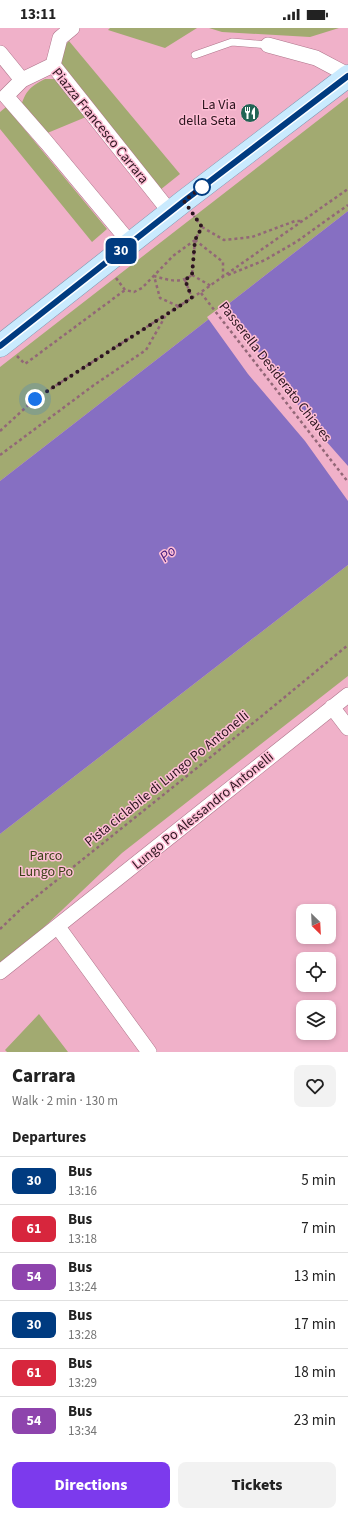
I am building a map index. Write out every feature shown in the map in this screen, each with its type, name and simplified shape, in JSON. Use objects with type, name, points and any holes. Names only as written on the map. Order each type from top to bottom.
[{"type":"main road","points":[[9,351],[108,261],[177,206],[348,76]]},
{"type":"street","points":[[53,65],[60,38],[72,28]]},
{"type":"street","points":[[268,45],[316,58],[348,76]]},
{"type":"street","points":[[0,53],[22,80]]},
{"type":"street","name":"Piazza Francesco Carrara","points":[[131,244],[47,143],[3,98],[22,80],[53,65],[177,206]]},
{"type":"street","name":"Lungo Po Alessandro Antonelli","points":[[0,972],[348,695]]},
{"type":"street","points":[[332,707],[348,728]]},
{"type":"street","points":[[58,927],[149,1052]]},
{"type":"lane","points":[[195,55],[232,42],[268,45]]},
{"type":"path","points":[[0,431],[35,399],[210,286],[348,189]]},
{"type":"path","points":[[223,277],[272,256],[296,242],[348,205]]},
{"type":"path","points":[[177,206],[202,227],[224,240],[252,237],[295,221],[303,221]]},
{"type":"path","points":[[154,276],[168,280],[185,280],[192,275],[195,240],[202,227]]},
{"type":"path","points":[[195,240],[223,262],[223,277]]},
{"type":"path","points":[[108,261],[117,280],[125,290],[134,292],[142,288],[173,256],[195,240]]},
{"type":"path","points":[[192,275],[210,286]]},
{"type":"path","points":[[154,276],[160,298],[178,306]]},
{"type":"path","points":[[185,280],[192,298]]},
{"type":"path","points":[[9,351],[25,364],[125,290]]},
{"type":"path","name":"Passerella Desiderato Chiaves","points":[[201,292],[348,482]]},
{"type":"path","points":[[0,455],[94,385],[146,350],[167,314]]},
{"type":"path","name":"Pista ciclabile di Lungo Po Antonelli","points":[[0,929],[22,908],[348,646]]},
{"type":"green space","points":[[110,28],[197,28],[165,48],[108,30]]},
{"type":"green space","points":[[209,28],[339,28],[310,37],[222,32]]},
{"type":"green space","points":[[69,41],[180,174],[160,190],[60,66],[65,45]]},
{"type":"green space","points":[[45,79],[56,79],[86,117],[45,134],[21,106],[30,89]]},
{"type":"green space","points":[[348,97],[348,211],[0,481],[0,367]]},
{"type":"green space","points":[[6,107],[107,229],[92,242],[0,129],[0,112]]},
{"type":"green space","name":"Parco Lungo Po","points":[[348,565],[348,676],[122,853],[0,969],[0,834]]},
{"type":"green space","points":[[39,1014],[68,1052],[7,1052],[5,1050]]},
{"type":"water","name":"Po","points":[[348,211],[348,565],[0,834],[0,481]]},
{"type":"pier","points":[[222,306],[265,360],[318,432],[348,466],[348,501],[305,441],[248,374],[207,317]]},
{"type":"bus line","name":"30","points":[[0,346],[184,201],[348,76]]},
{"type":"place","name":"La Via della Seta","points":[[250,113]]},
{"type":"route","points":[[35,399],[192,298],[185,280],[192,275],[195,240],[202,227],[184,201],[202,187]]}]
